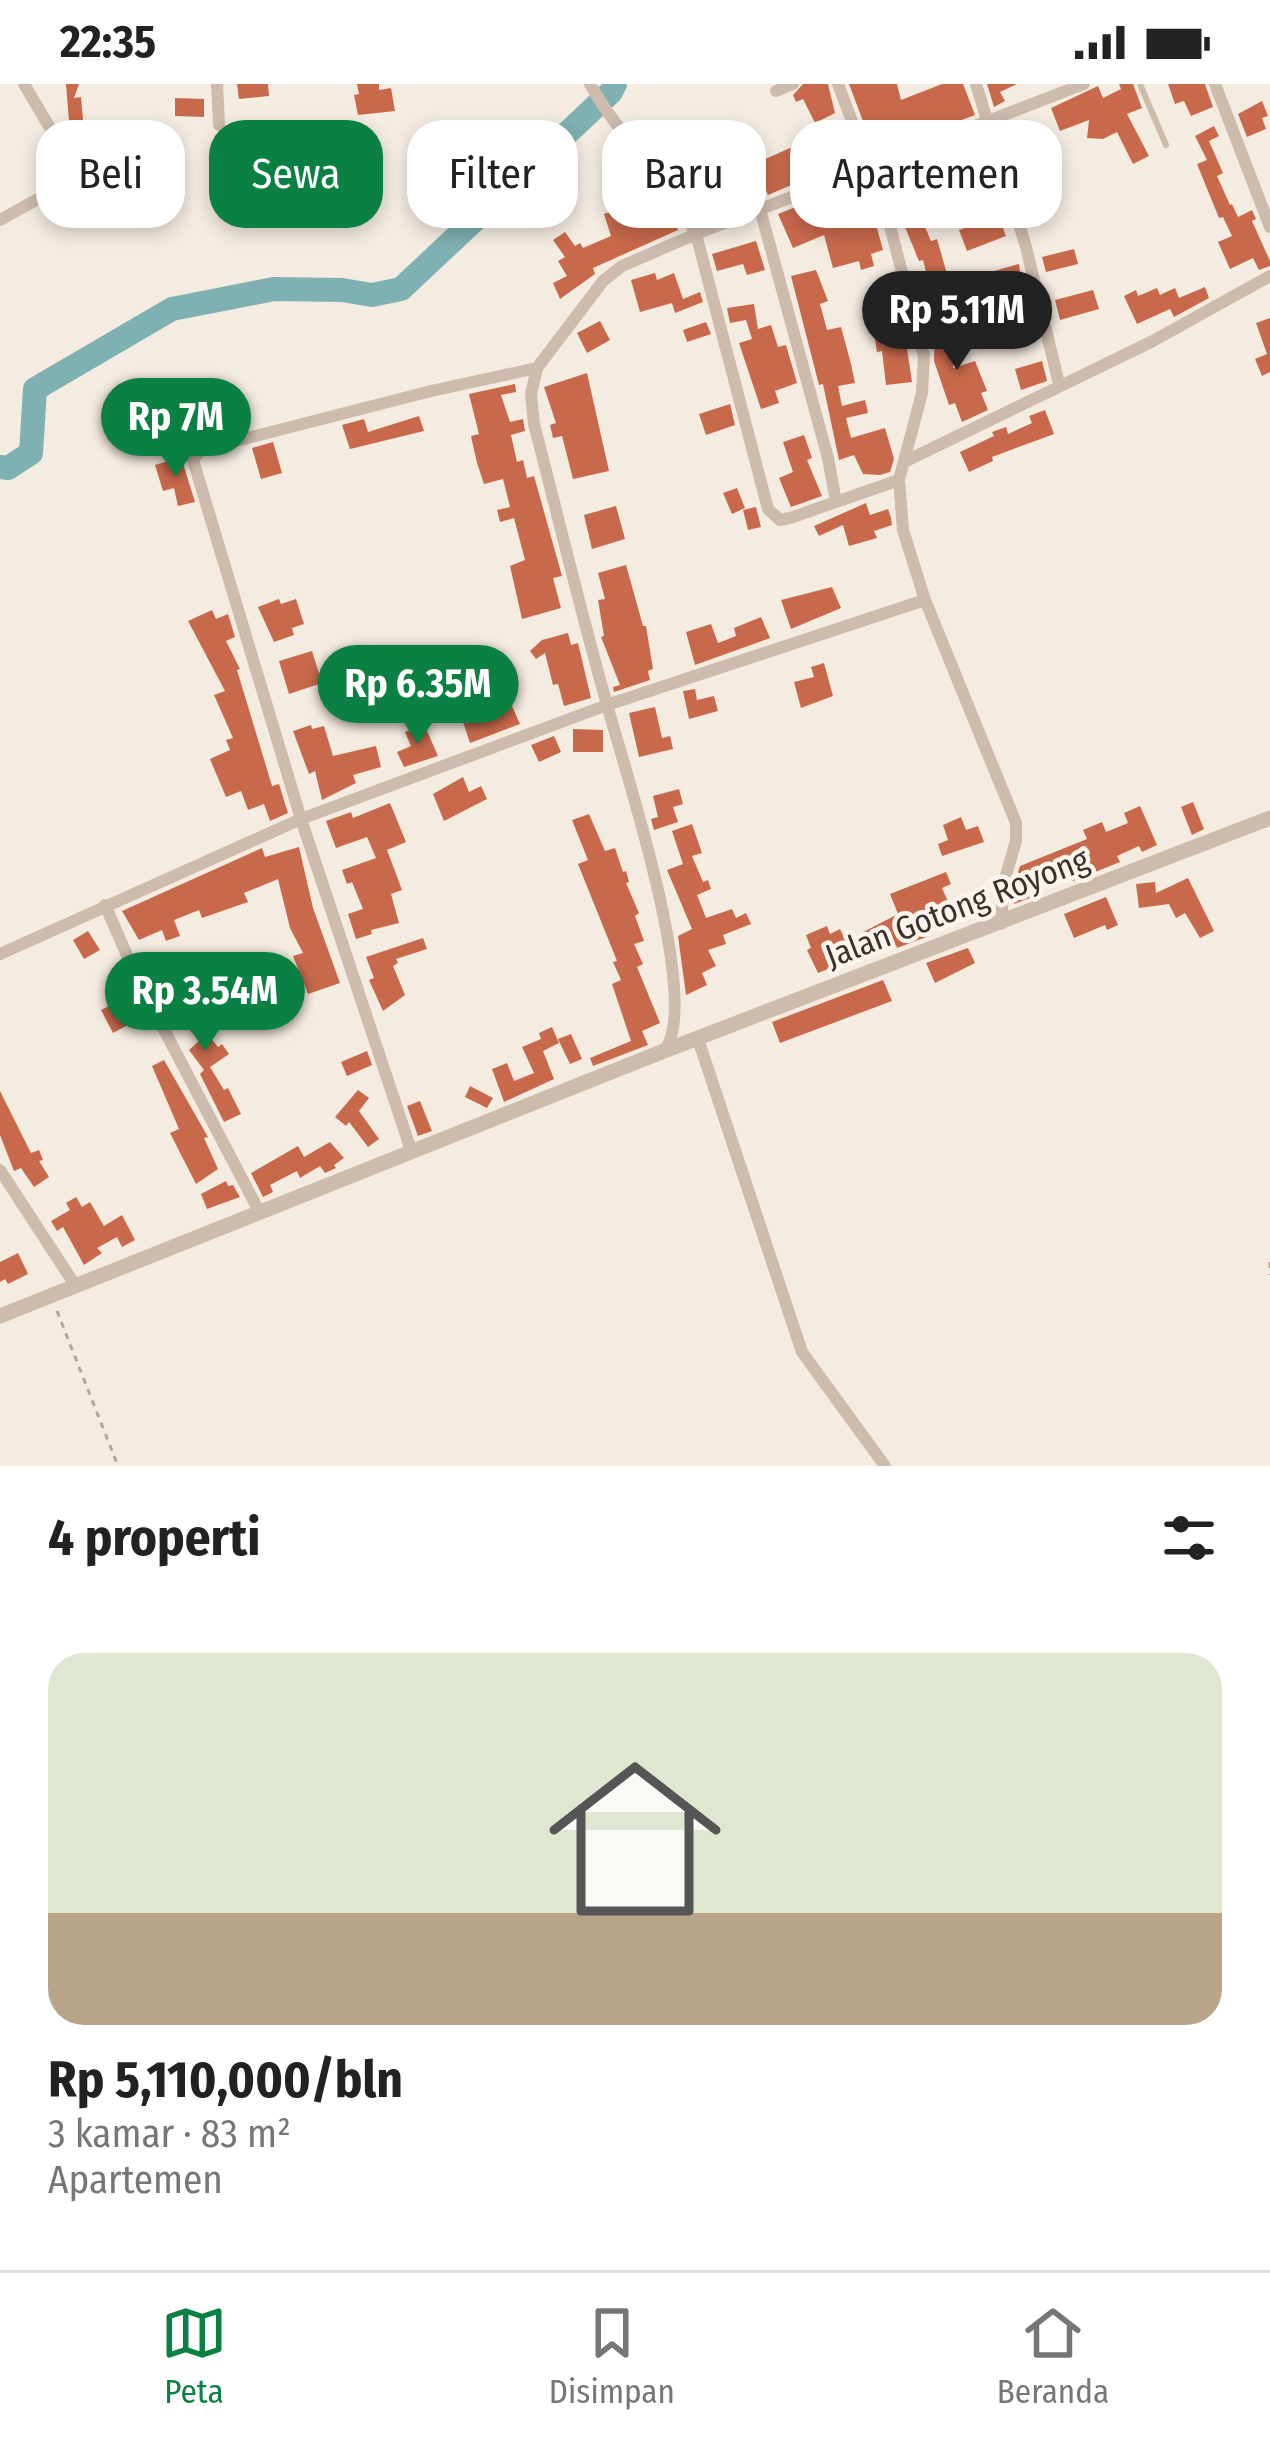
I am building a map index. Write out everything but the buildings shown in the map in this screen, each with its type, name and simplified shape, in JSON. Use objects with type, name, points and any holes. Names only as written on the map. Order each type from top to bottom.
[{"type":"street","points":[[0,220],[72,180],[76,172],[24,84]]},
{"type":"street","points":[[217,84],[219,120]]},
{"type":"street","points":[[590,84],[618,131],[674,194],[696,234],[768,509],[781,520],[899,480]]},
{"type":"street","points":[[776,92],[794,84]]},
{"type":"street","points":[[838,84],[851,120]]},
{"type":"street","points":[[976,84],[990,120]]},
{"type":"street","points":[[993,120],[1084,84]]},
{"type":"street","points":[[1215,84],[1270,227]]},
{"type":"street","points":[[664,1051],[674,1038],[675,1017],[664,920],[531,407],[532,382],[537,368],[612,272],[711,228]]},
{"type":"street","points":[[765,228],[836,501]]},
{"type":"street","points":[[891,228],[924,356],[922,393],[899,480],[903,530],[925,599],[1016,824],[1001,924]]},
{"type":"street","points":[[1018,228],[1059,384]]},
{"type":"street","points":[[906,461],[1151,342],[1270,277]]},
{"type":"street","points":[[412,1153],[301,819],[194,456],[201,450],[537,368]]},
{"type":"street","points":[[0,954],[301,819],[607,705],[925,599]]},
{"type":"street","name":"Jalan Gotong Royong","points":[[0,1316],[664,1051],[1270,818]]},
{"type":"street","points":[[105,905],[137,978],[260,1214]]},
{"type":"street","points":[[698,1039],[802,1352],[885,1466]]},
{"type":"street","points":[[0,1170],[75,1286]]},
{"type":"lane","points":[[1140,84],[1166,145]]},
{"type":"path","points":[[1270,1262],[1270,1275]]},
{"type":"path","points":[[51,1295],[118,1466]]},
{"type":"waterway","points":[[0,467],[8,468],[31,453],[35,389],[172,309],[274,289],[372,295],[401,289],[615,84]]}]
